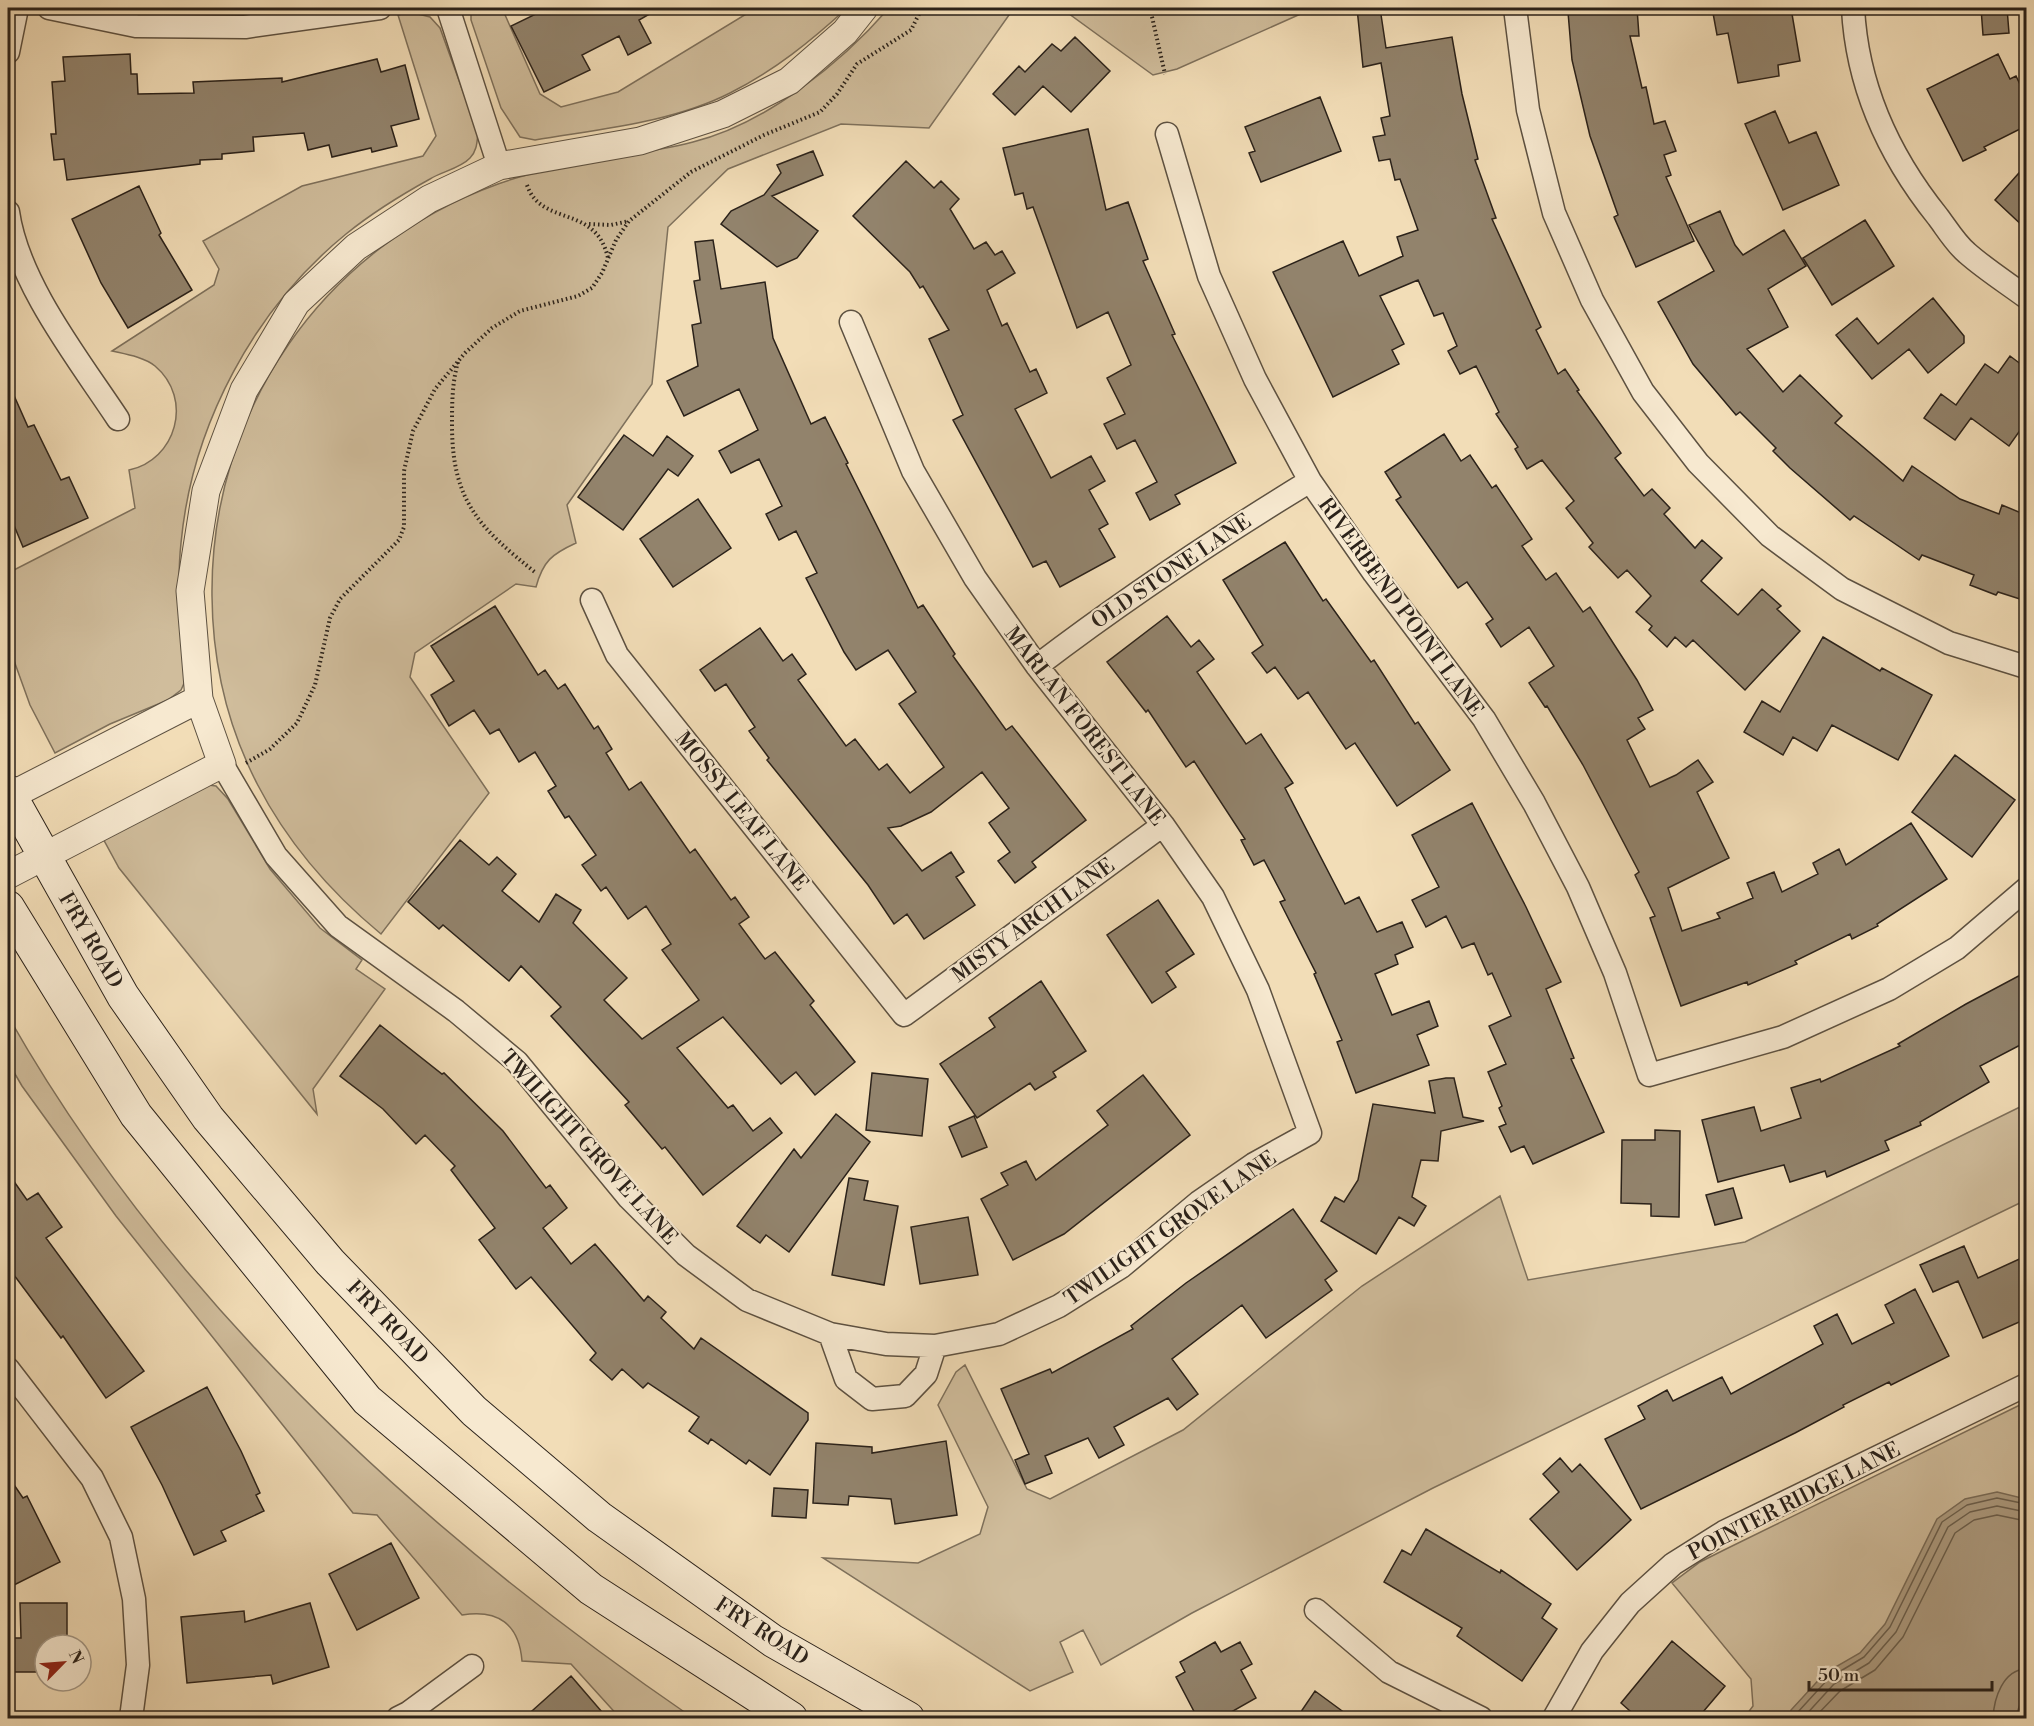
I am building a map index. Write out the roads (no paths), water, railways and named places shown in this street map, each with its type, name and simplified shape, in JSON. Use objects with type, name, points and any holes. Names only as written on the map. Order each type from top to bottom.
[{"type":"main road","name":"FRY ROAD","points":[[8,795],[123,996],[208,1118],[330,1262],[474,1411],[599,1517],[763,1635],[908,1719]]},
{"type":"main road","points":[[8,907],[136,1115],[367,1400],[591,1589],[791,1719]]},
{"type":"street","points":[[8,52],[17,8]]},
{"type":"street","points":[[49,8],[136,26],[245,27],[380,8]]},
{"type":"street","points":[[448,8],[499,166]]},
{"type":"street","name":"TWILIGHT GROVE LANE","points":[[864,8],[845,32],[789,81],[723,114],[640,141],[499,166],[429,199],[356,247],[296,303],[244,390],[206,491],[190,591],[199,699],[222,764],[276,856],[338,926],[456,1011],[517,1062],[629,1198],[686,1255],[747,1300],[830,1334],[886,1344],[935,1346],[999,1334],[1059,1306],[1122,1267],[1199,1202],[1254,1164],[1310,1133]]},
{"type":"street","points":[[1515,8],[1528,110],[1554,213],[1592,300],[1643,392],[1698,463],[1770,536],[1842,589],[1949,643],[2026,667]]},
{"type":"street","points":[[1853,8],[1854,32],[1864,82],[1880,127],[1916,190],[1966,252],[2026,297]]},
{"type":"street","name":"RIVERBEND POINT LANE","points":[[1167,134],[1209,276],[1255,379],[1310,481],[1374,573],[1484,720],[1534,804],[1578,887],[1615,973],[1648,1075],[1783,1037],[1889,989],[1957,948],[2026,889]]},
{"type":"street","points":[[8,212],[10,226],[40,301],[118,419]]},
{"type":"street","name":"MARLAN FOREST LANE","points":[[851,322],[913,471],[975,578],[1037,666],[1163,825],[1212,897],[1258,990],[1310,1133]]},
{"type":"street","name":"OLD STONE LANE","points":[[1037,666],[1145,586],[1310,481]]},
{"type":"street","name":"MOSSY LEAF LANE","points":[[592,600],[617,655],[904,1015]]},
{"type":"street","points":[[8,795],[199,699]]},
{"type":"street","points":[[8,875],[222,764]]},
{"type":"street","name":"MISTY ARCH LANE","points":[[904,1015],[1163,825]]},
{"type":"street","points":[[830,1334],[846,1379],[872,1399],[905,1396],[926,1374],[935,1346]]},
{"type":"street","points":[[8,1369],[92,1478],[121,1537],[134,1599],[138,1665],[131,1719]]},
{"type":"street","name":"POINTER RIDGE LANE","points":[[1554,1719],[1592,1651],[1630,1603],[1673,1564],[1724,1532],[2026,1385]]},
{"type":"street","points":[[1316,1610],[1389,1672],[1481,1719]]},
{"type":"street","points":[[398,1719],[472,1666]]},
{"type":"water","points":[[1997,1492],[2026,1499],[2026,1688],[2015,1718],[1789,1718],[1791,1710],[1825,1673],[1860,1653],[1885,1624],[1937,1519],[1965,1499]]}]
